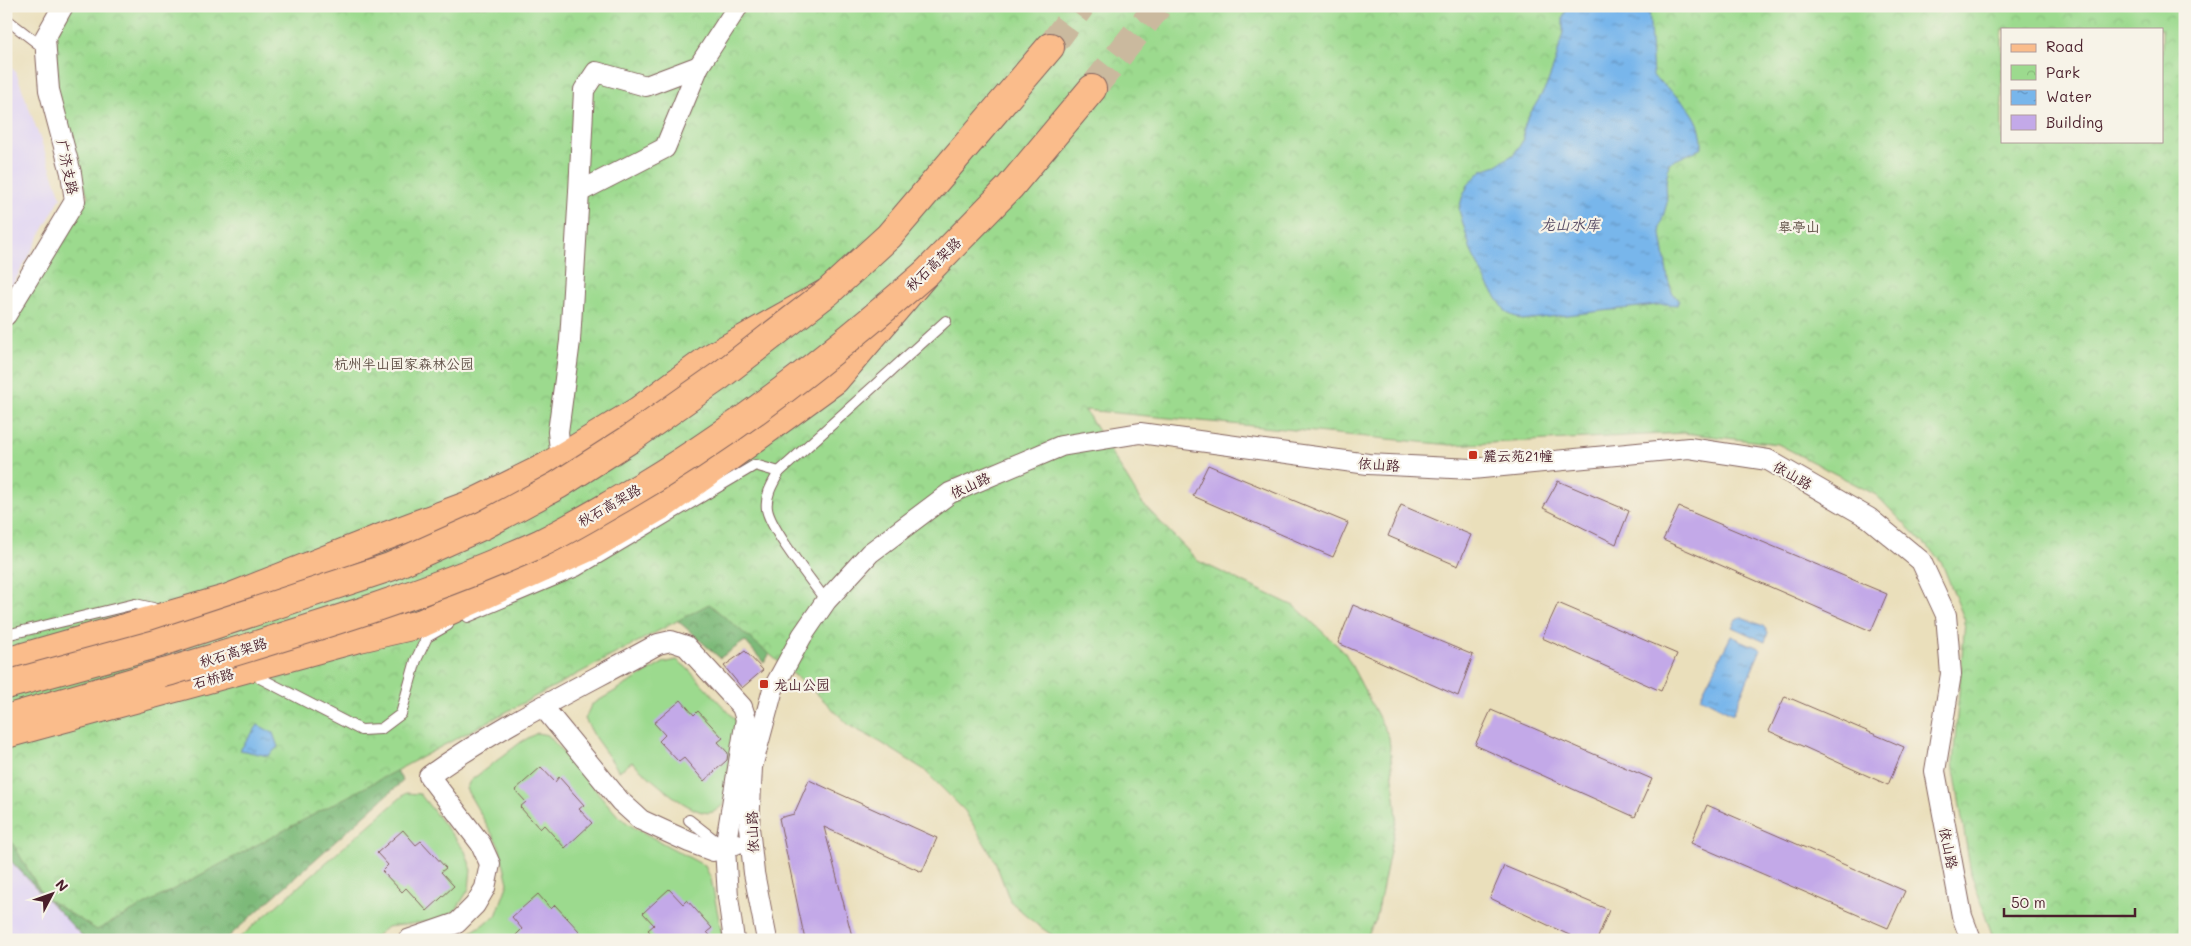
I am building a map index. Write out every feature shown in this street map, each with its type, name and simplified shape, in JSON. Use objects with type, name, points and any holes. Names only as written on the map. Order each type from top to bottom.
[{"type":"main road","points":[[6,685],[156,644],[390,567],[484,525],[558,485],[630,439],[721,375],[828,292],[889,236],[1050,47]]},
{"type":"main road","name":"秋石高架路","points":[[6,718],[161,674],[406,598],[541,543],[671,470],[750,414],[859,332],[927,272],[1010,187],[1092,89]]},
{"type":"main road","name":"石桥路","points":[[6,734],[355,639],[420,624],[589,547],[667,502],[835,380],[927,272]]},
{"type":"main road","points":[[6,662],[226,599],[469,505],[561,458],[638,411],[710,358],[828,292]]},
{"type":"street","name":"广济支路","points":[[6,315],[75,201],[71,173],[49,90],[45,38],[63,6]]},
{"type":"street","points":[[579,192],[665,148],[699,66],[738,6]]},
{"type":"street","points":[[561,458],[558,432],[570,340],[584,90],[596,72],[646,86],[699,66]]},
{"type":"street","name":"依山路","points":[[767,940],[754,873],[750,834],[752,767],[773,689],[802,636],[826,601],[870,553],[950,493],[1061,446],[1140,433],[1368,464],[1462,468],[1689,448],[1768,460],[1869,518],[1921,561],[1946,615],[1951,674],[1936,770],[1962,916],[1971,940]]},
{"type":"street","points":[[408,940],[457,923],[475,906],[485,888],[490,864],[481,844],[429,776],[456,757],[543,707],[658,644],[670,642],[686,646],[742,707],[746,719],[725,848],[728,897],[734,940]]},
{"type":"street","points":[[543,707],[620,801],[641,820],[713,851],[734,845],[750,834]]},
{"type":"lane","points":[[6,19],[46,49]]},
{"type":"lane","points":[[826,601],[776,529],[767,509],[768,496],[779,472],[946,321]]},
{"type":"lane","points":[[260,678],[361,730],[381,729],[401,714],[416,660],[427,637],[447,626],[577,571],[755,465],[779,472]]},
{"type":"lane","points":[[6,635],[135,604],[153,608]]},
{"type":"lane","points":[[689,820],[725,848]]},
{"type":"shaded area","points":[[6,63],[16,72],[61,197],[6,297]]},
{"type":"shaded area","points":[[6,815],[129,940],[6,940]]},
{"type":"green space","name":"杭州半山国家森林公园","points":[[71,6],[2185,6],[2185,940],[1994,940],[1971,874],[1953,763],[1965,621],[1941,561],[1876,495],[1778,444],[1684,433],[1451,445],[1085,410],[1142,503],[1198,561],[1296,607],[1345,653],[1389,737],[1397,817],[1376,920],[1365,940],[1059,940],[1036,924],[1010,901],[995,861],[965,811],[923,769],[850,726],[815,692],[709,604],[97,930],[44,897],[6,832],[6,334],[27,291],[88,196],[58,112],[56,33]]},
{"type":"green space","points":[[717,571],[775,645],[764,663],[745,641],[720,658],[669,613]]},
{"type":"green space","points":[[677,660],[686,667],[736,720],[723,805],[713,812],[704,812],[682,803],[632,762],[619,771],[596,739],[585,719],[591,705],[663,663]]},
{"type":"green space","points":[[537,733],[548,735],[619,817],[633,827],[705,866],[711,879],[723,940],[451,940],[468,934],[496,916],[508,883],[499,846],[466,789],[470,781],[521,742]]},
{"type":"green space","points":[[385,754],[403,781],[225,940],[86,940],[6,856],[6,845],[23,832]]},
{"type":"green space","points":[[406,793],[420,794],[465,851],[471,868],[469,889],[456,910],[440,920],[387,927],[371,940],[237,940]]},
{"type":"water","name":"龙山水库","points":[[1567,6],[1649,6],[1653,76],[1687,106],[1698,124],[1702,148],[1669,163],[1666,182],[1667,203],[1660,227],[1668,279],[1672,292],[1679,300],[1677,305],[1666,304],[1522,320],[1507,313],[1488,285],[1471,251],[1459,210],[1462,198],[1468,185],[1482,170],[1497,165],[1514,154],[1524,139],[1523,131],[1527,119],[1546,87],[1556,60],[1563,32],[1563,17]]},
{"type":"water","points":[[1742,617],[1763,626],[1768,632],[1765,642],[1732,627],[1736,620]]},
{"type":"water","points":[[1731,636],[1761,649],[1733,714],[1700,697]]},
{"type":"water","points":[[258,725],[273,733],[278,747],[268,756],[240,750]]},
{"type":"building","points":[[1208,465],[1348,523],[1333,557],[1193,496]]},
{"type":"building","points":[[1558,481],[1629,511],[1616,544],[1543,508]]},
{"type":"building","points":[[1401,505],[1471,535],[1458,566],[1388,536]]},
{"type":"building","points":[[1679,507],[1887,594],[1871,631],[1663,540]]},
{"type":"building","points":[[1558,603],[1677,654],[1661,691],[1542,638]]},
{"type":"building","points":[[1353,605],[1473,655],[1458,696],[1338,643]]},
{"type":"building","points":[[745,651],[763,670],[742,688],[724,666]]},
{"type":"building","points":[[1785,696],[1904,747],[1888,785],[1769,731]]},
{"type":"building","points":[[681,700],[694,715],[698,711],[723,738],[718,742],[728,753],[727,760],[704,781],[684,758],[679,762],[659,741],[665,735],[654,723]]},
{"type":"building","points":[[1491,710],[1652,779],[1635,817],[1475,745]]},
{"type":"building","points":[[541,767],[555,782],[559,777],[584,805],[579,809],[592,823],[565,848],[544,825],[540,829],[520,807],[526,802],[515,790]]},
{"type":"building","points":[[809,780],[937,838],[922,872],[824,827],[853,940],[805,940],[779,818],[794,814]]},
{"type":"building","points":[[1707,805],[1905,891],[1888,928],[1691,843]]},
{"type":"building","points":[[403,830],[416,845],[421,841],[446,868],[441,872],[454,886],[427,911],[406,888],[402,892],[382,871],[388,865],[377,853]]},
{"type":"building","points":[[1504,866],[1609,910],[1597,940],[1580,940],[1490,898]]},
{"type":"building","points":[[669,889],[683,904],[687,900],[712,928],[707,932],[714,940],[657,940],[648,930],[654,925],[643,913]]},
{"type":"building","points":[[538,894],[551,909],[555,905],[580,932],[572,940],[511,940],[522,929],[512,917]]},
{"type":"tunnel","points":[[1050,47],[1081,6]]},
{"type":"tunnel","points":[[1092,89],[1158,6]]},
{"type":"place","name":"麓云苑21幢","points":[[1473,455]]},
{"type":"place","name":"龙山公园","points":[[764,684]]},
{"type":"park label","name":"皋亭山","points":[[1799,226]]}]
